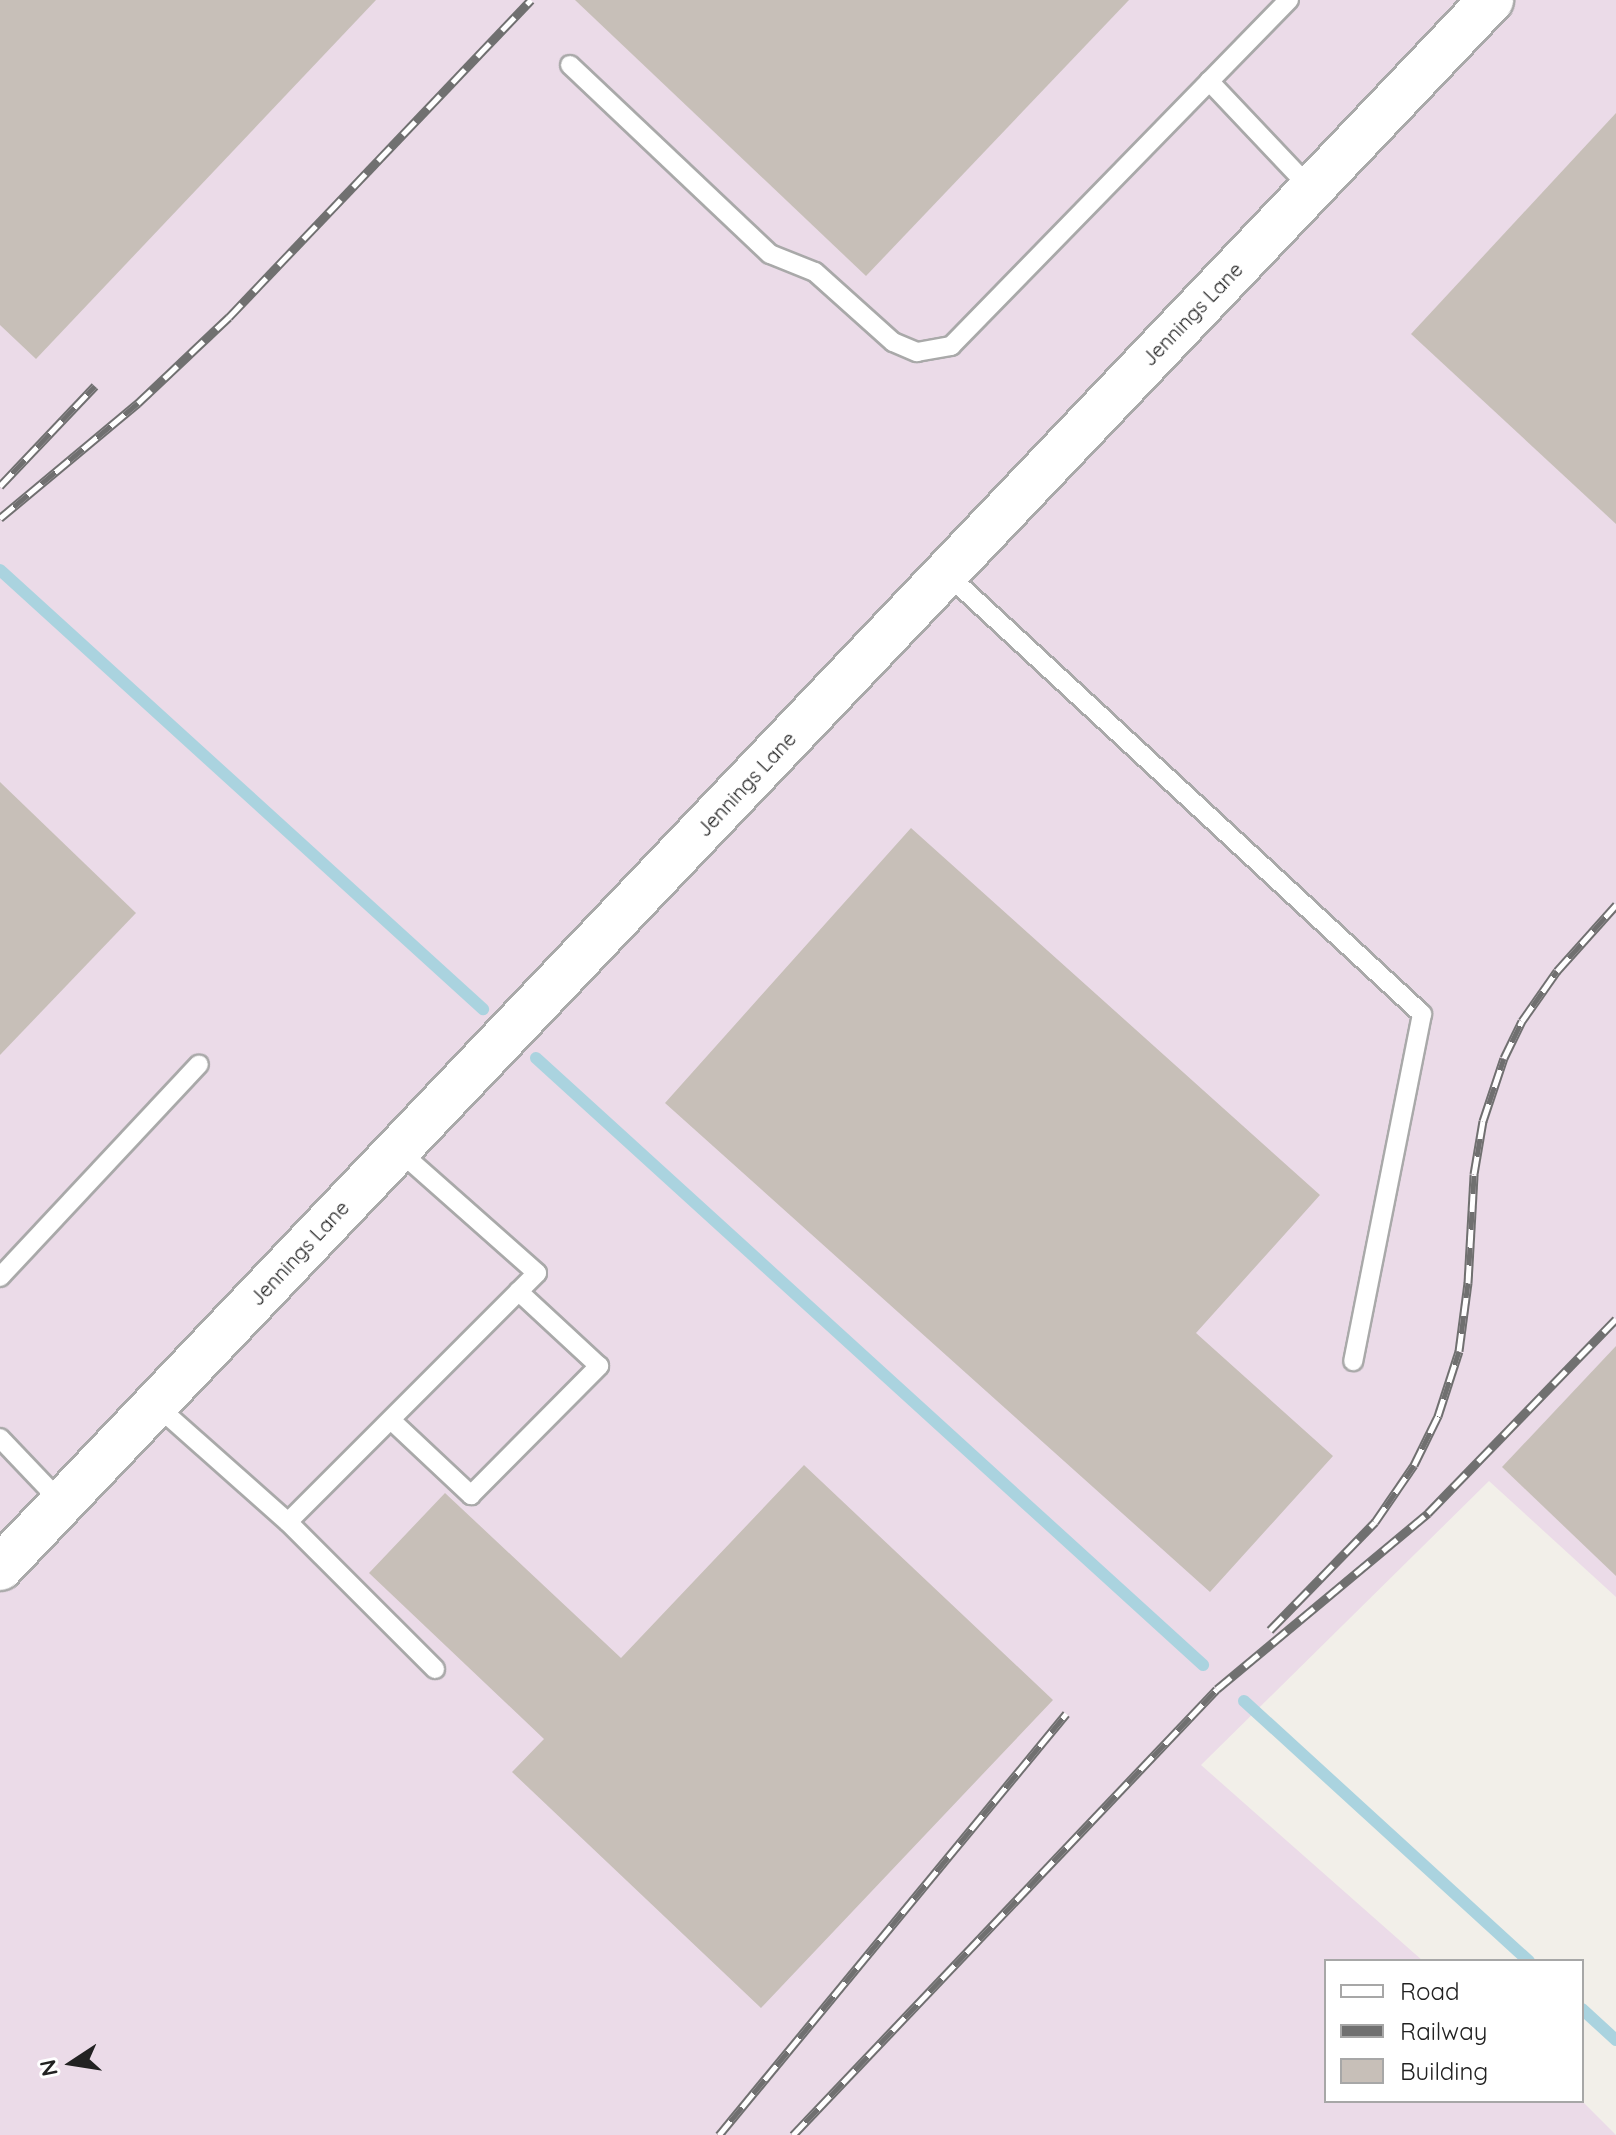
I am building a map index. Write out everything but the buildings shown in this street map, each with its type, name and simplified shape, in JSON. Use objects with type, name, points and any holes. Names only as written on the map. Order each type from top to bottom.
[{"type":"street","name":"Jennings Lane","points":[[0,1568],[1491,0]]},
{"type":"lane","points":[[570,65],[770,254],[815,272],[893,342],[917,352],[951,346],[1289,0]]},
{"type":"lane","points":[[1209,81],[1311,189]]},
{"type":"lane","points":[[946,573],[1422,1014],[1353,1361]]},
{"type":"lane","points":[[0,1277],[199,1064]]},
{"type":"lane","points":[[288,1522],[537,1273],[397,1149]]},
{"type":"lane","points":[[391,1420],[471,1495],[599,1366],[518,1291]]},
{"type":"lane","points":[[156,1405],[288,1522],[435,1669]]},
{"type":"lane","points":[[0,1438],[62,1503]]},
{"type":"shaded area","points":[[0,0],[1616,0],[1616,1597],[1489,1481],[1201,1765],[1421,1959],[1324,1959],[1324,2103],[1584,2103],[1616,2135],[0,2135]]},
{"type":"waterway","points":[[0,570],[483,1009]]},
{"type":"waterway","points":[[536,1058],[1203,1665]]},
{"type":"waterway","points":[[1244,1701],[1527,1959]]},
{"type":"waterway","points":[[1584,2011],[1616,2040]]},
{"type":"railway","points":[[0,518],[138,403],[229,317],[531,0]]},
{"type":"railway","points":[[0,486],[95,386]]},
{"type":"railway","points":[[1270,1630],[1375,1522],[1414,1465],[1438,1416],[1459,1351],[1468,1283],[1474,1174],[1483,1121],[1504,1058],[1522,1021],[1557,971],[1616,905]]},
{"type":"railway","points":[[793,2135],[1217,1689],[1428,1513],[1616,1319]]},
{"type":"railway","points":[[719,2135],[1066,1714]]}]
